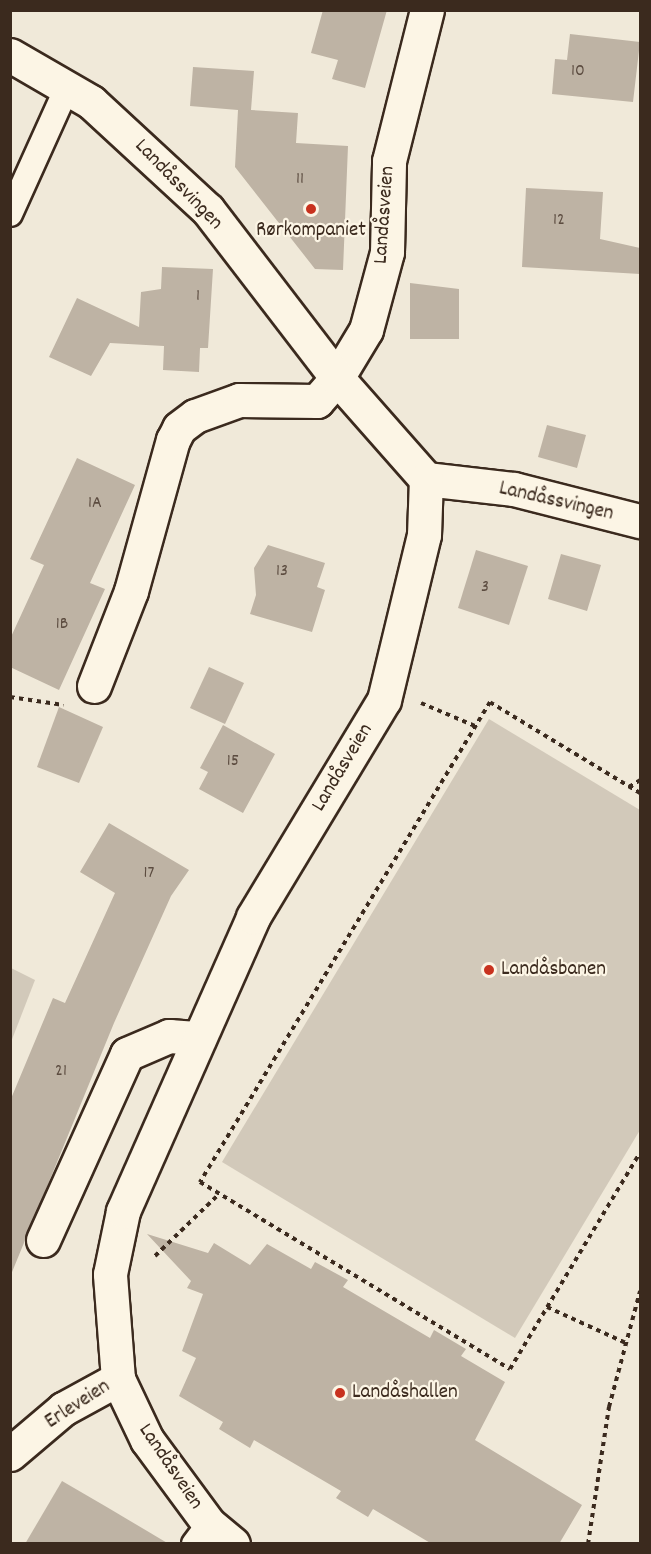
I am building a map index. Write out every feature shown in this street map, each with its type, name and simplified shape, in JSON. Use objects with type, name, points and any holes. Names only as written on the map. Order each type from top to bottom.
[{"type":"street","name":"Landåsveien","points":[[337,378],[366,330],[387,252],[389,161],[427,10]]},
{"type":"street","name":"Landåssvingen","points":[[10,55],[91,102],[142,146],[208,210],[337,378],[426,479],[514,489],[640,521]]},
{"type":"street","points":[[94,686],[131,591],[173,440],[179,428],[195,416],[239,400],[316,400],[337,378]]},
{"type":"street","name":"Landåsveien","points":[[212,1537],[147,1440],[118,1379],[110,1274],[123,1211],[253,917],[384,700],[424,535],[426,479]]},
{"type":"street","points":[[43,1240],[127,1054],[169,1036],[199,1038]]},
{"type":"street","name":"Erleveien","points":[[10,1454],[63,1409],[118,1379]]},
{"type":"lane","points":[[10,214],[67,88]]},
{"type":"path","points":[[10,697],[58,706],[79,703],[94,686]]},
{"type":"path","points":[[387,689],[475,726]]},
{"type":"path","points":[[640,793],[490,702],[200,1182],[510,1369],[640,1153]]},
{"type":"path","points":[[629,787],[640,780]]},
{"type":"path","points":[[110,1274],[152,1258],[219,1194]]},
{"type":"path","points":[[588,1544],[609,1407],[640,1291]]},
{"type":"path","points":[[547,1307],[626,1343]]},
{"type":"shaded area","name":"Landåsbanen","points":[[489,719],[640,810],[640,1130],[515,1338],[222,1162]]},
{"type":"shaded area","points":[[11,968],[35,980],[11,1042]]},
{"type":"building","points":[[323,10],[387,10],[365,88],[332,79],[338,60],[311,53]]},
{"type":"building","points":[[570,34],[640,42],[633,102],[552,94],[555,59],[567,60]]},
{"type":"building","points":[[193,67],[254,71],[251,110],[298,113],[296,143],[348,146],[343,270],[315,269],[235,167],[238,110],[190,106]]},
{"type":"building","points":[[526,188],[603,192],[600,239],[640,248],[640,274],[522,267]]},
{"type":"building","points":[[162,267],[213,269],[208,348],[200,348],[199,372],[163,370],[164,346],[110,343],[91,376],[49,357],[77,298],[139,327],[141,292],[161,289]]},
{"type":"building","points":[[410,283],[459,289],[459,339],[410,339]]},
{"type":"building","points":[[547,425],[586,435],[577,468],[538,457]]},
{"type":"building","points":[[77,458],[135,485],[90,583],[105,589],[59,690],[10,667],[10,639],[44,565],[30,559]]},
{"type":"building","points":[[268,545],[325,563],[317,587],[325,590],[312,632],[250,614],[256,595],[254,568]]},
{"type":"building","points":[[476,550],[528,566],[509,625],[458,608]]},
{"type":"building","points":[[561,554],[601,565],[587,611],[548,599]]},
{"type":"building","points":[[209,667],[244,683],[225,724],[190,708]]},
{"type":"building","points":[[59,707],[103,727],[79,783],[37,767]]},
{"type":"building","points":[[223,725],[275,754],[243,813],[199,789],[208,772],[200,768]]},
{"type":"building","points":[[109,823],[189,870],[171,896],[114,1023],[10,1277],[10,1101],[53,998],[65,1003],[115,893],[80,872]]},
{"type":"building","name":"Landåshallen","points":[[147,1234],[208,1253],[214,1243],[250,1265],[267,1244],[311,1269],[315,1262],[348,1280],[343,1287],[430,1338],[434,1330],[466,1349],[461,1356],[505,1382],[475,1440],[582,1505],[559,1544],[432,1544],[373,1509],[368,1517],[336,1498],[341,1491],[254,1440],[250,1448],[219,1429],[223,1422],[179,1396],[196,1358],[182,1351],[203,1294],[187,1288],[191,1281]]},
{"type":"building","points":[[62,1481],[105,1506],[169,1544],[25,1544]]},
{"type":"place","name":"Rørkompaniet","points":[[311,209]]},
{"type":"place","name":"Landåsbanen","points":[[489,970]]},
{"type":"place","name":"Landåshallen","points":[[340,1393]]}]
